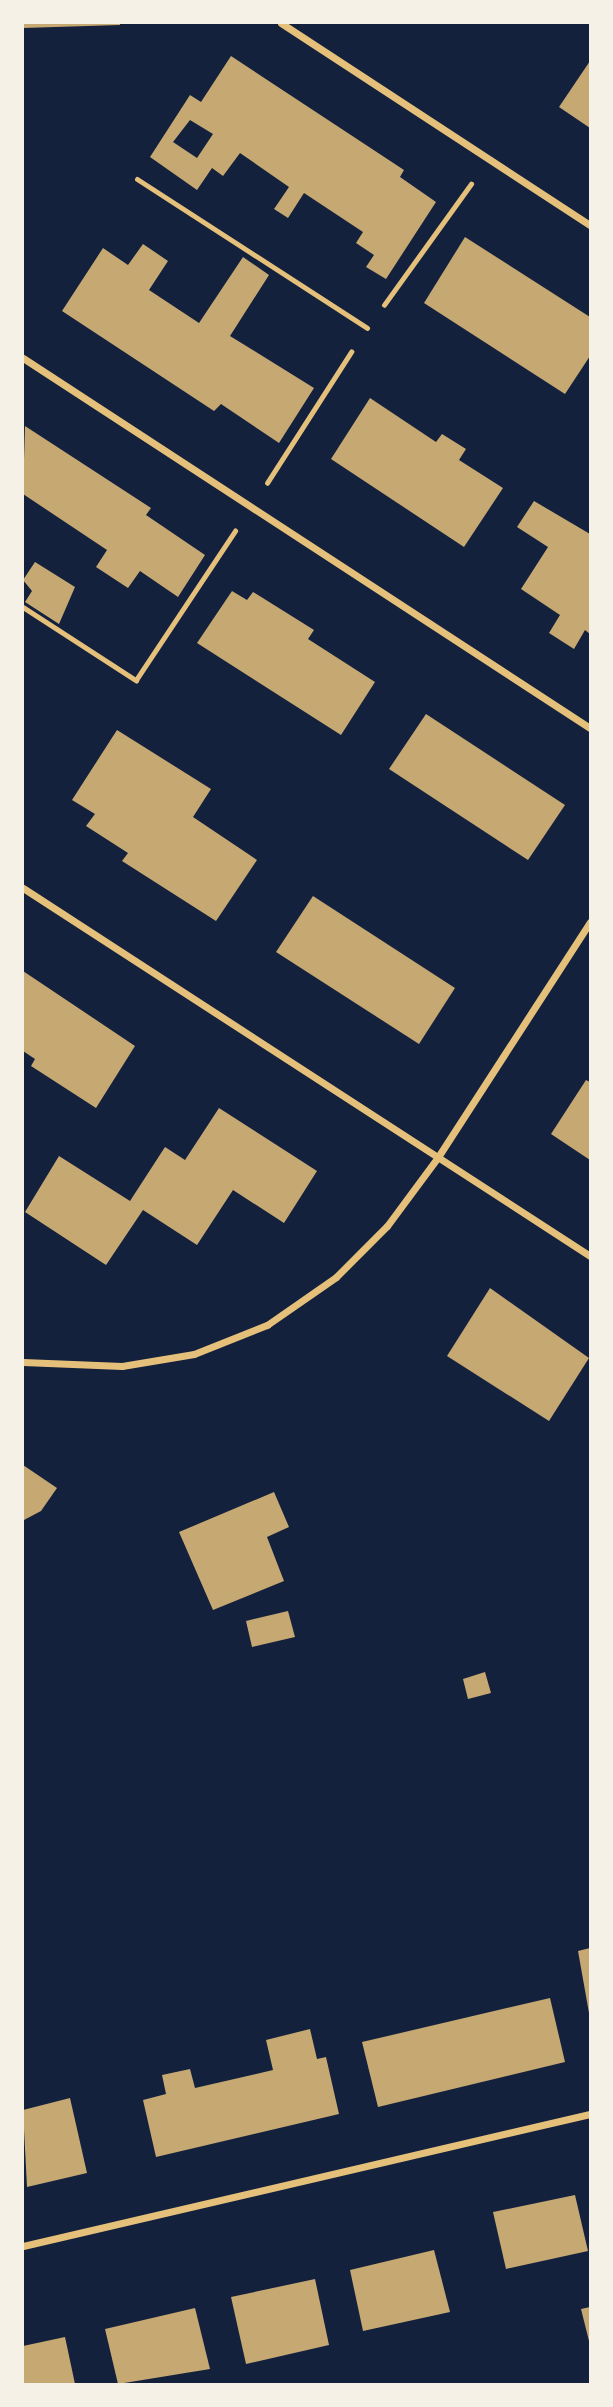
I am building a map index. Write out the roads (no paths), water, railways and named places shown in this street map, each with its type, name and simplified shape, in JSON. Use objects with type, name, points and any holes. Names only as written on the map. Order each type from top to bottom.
[{"type":"street","points":[[281,23],[590,225]]},
{"type":"street","points":[[23,358],[590,728]]},
{"type":"street","points":[[23,888],[590,1256]]},
{"type":"street","points":[[23,1362],[122,1366],[194,1354],[267,1325],[336,1278],[387,1226],[438,1157],[590,922]]},
{"type":"street","points":[[23,2246],[590,2114]]},
{"type":"lane","points":[[137,179],[368,328]]}]
